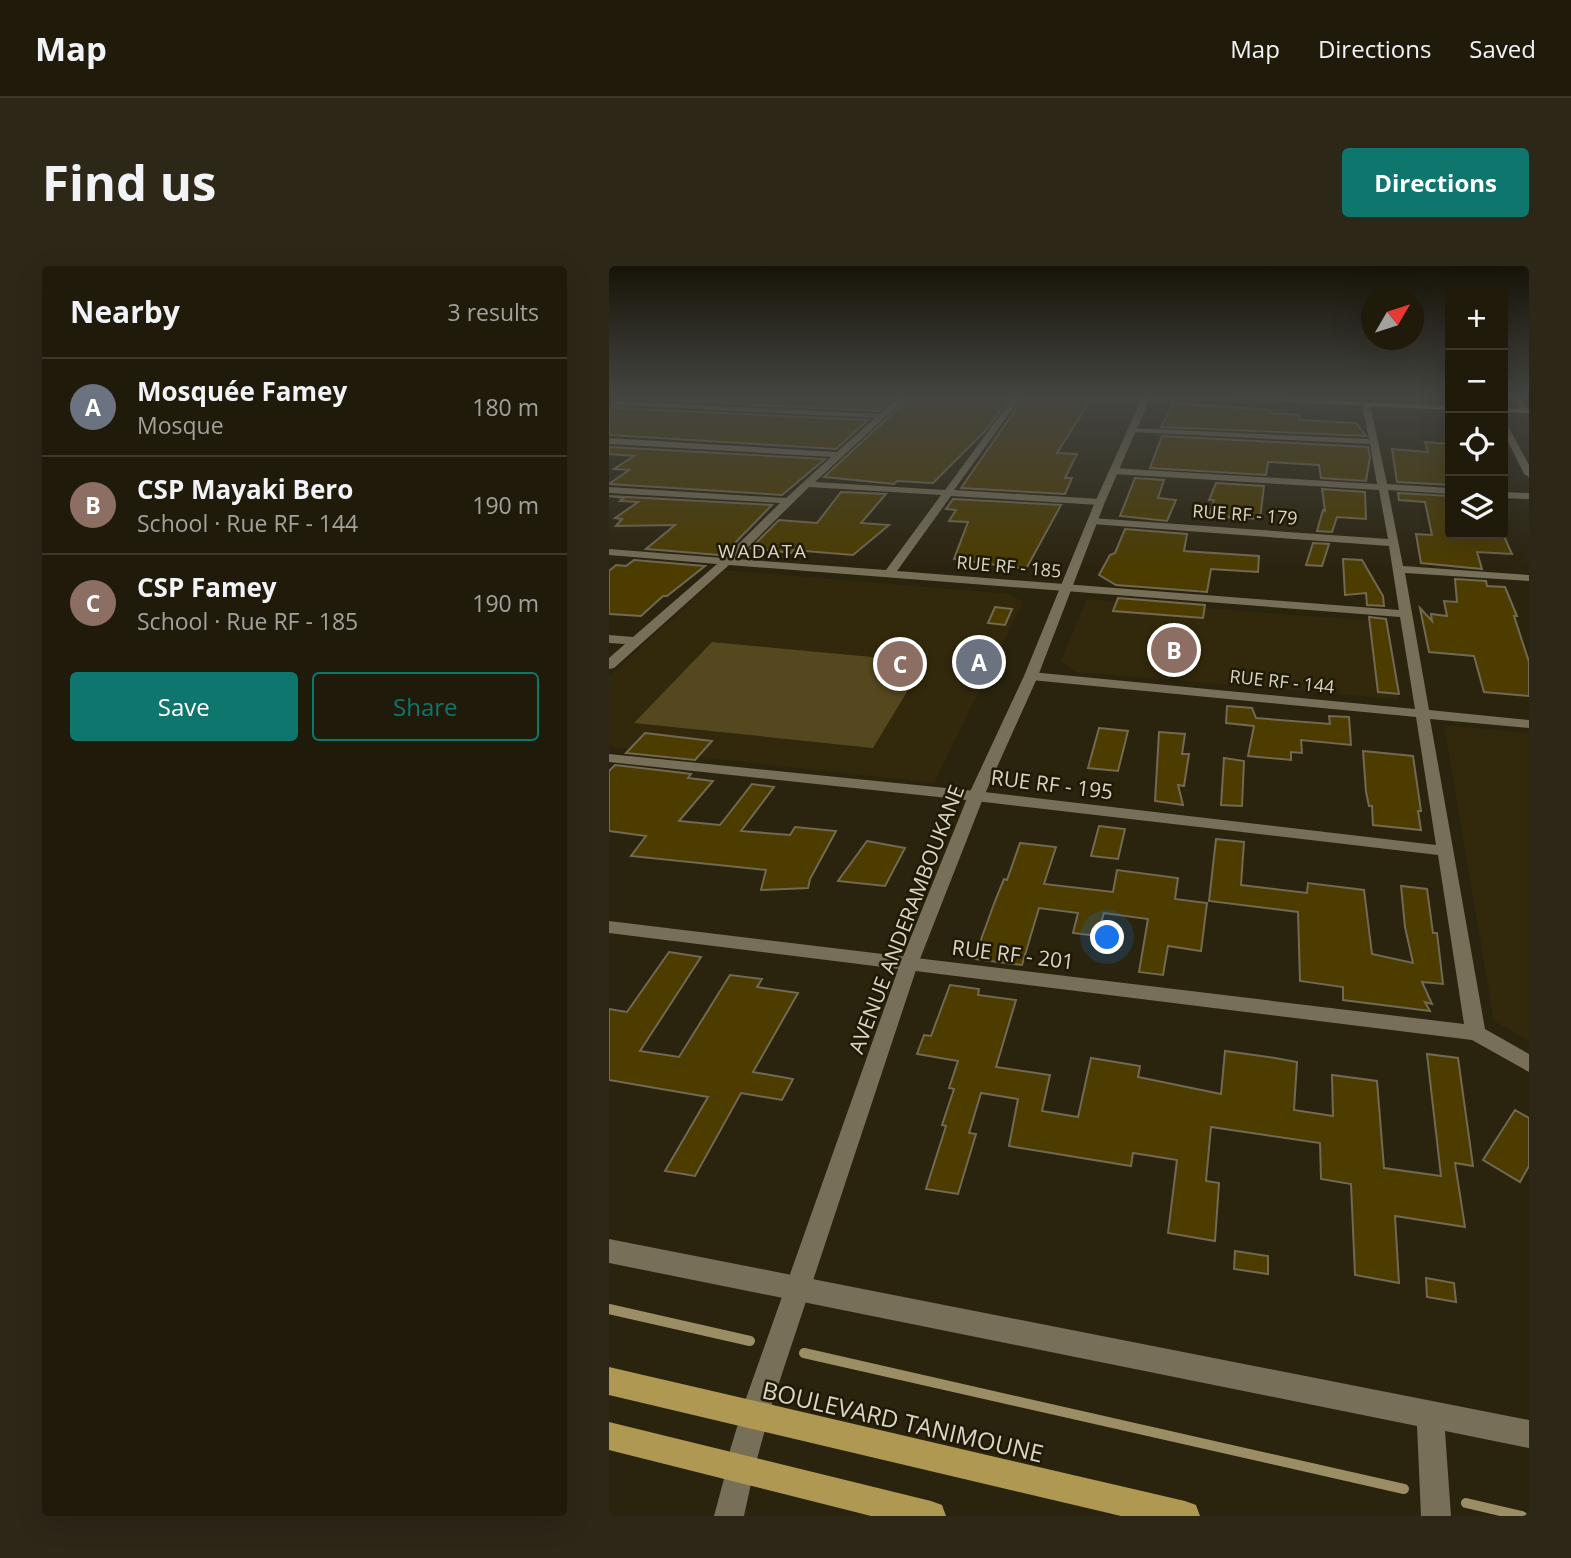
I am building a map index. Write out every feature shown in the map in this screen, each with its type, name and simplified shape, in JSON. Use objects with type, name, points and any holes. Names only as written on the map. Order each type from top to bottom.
[{"type":"main road","name":"BOULEVARD TANIMOUNE","points":[[609,1381],[1185,1516]]},
{"type":"main road","points":[[609,1436],[931,1516]]},
{"type":"street","points":[[827,454],[838,455]]},
{"type":"street","points":[[890,574],[975,454]]},
{"type":"street","name":"AVENUE ANDERAMBOUKANE","points":[[729,1516],[754,1417],[909,964],[976,796],[1031,676],[1120,454]]},
{"type":"street","points":[[1376,454],[1447,851],[1476,1033]]},
{"type":"street","points":[[1519,454],[1529,474]]},
{"type":"street","points":[[609,665],[729,560],[838,455]]},
{"type":"street","points":[[1113,471],[1445,491]]},
{"type":"street","points":[[806,484],[1100,502]]},
{"type":"street","points":[[609,490],[788,501]]},
{"type":"street","points":[[1508,495],[1529,496]]},
{"type":"street","name":"RUE RF - 179","points":[[1092,521],[1394,543]]},
{"type":"street","name":"RUE RF - 185","points":[[609,552],[1406,614]]},
{"type":"street","points":[[1397,569],[1529,578]]},
{"type":"street","points":[[609,639],[635,641]]},
{"type":"street","name":"RUE RF - 144","points":[[1031,676],[1529,723]]},
{"type":"street","name":"RUE RF - 195","points":[[609,758],[976,796],[1447,851]]},
{"type":"street","name":"RUE RF - 201","points":[[609,927],[1476,1033],[1529,1064]]},
{"type":"street","points":[[609,1251],[1529,1434]]},
{"type":"street","points":[[1430,1414],[1436,1516]]},
{"type":"shaded area","points":[[724,570],[1010,594],[1023,602],[934,783],[609,747],[609,677]]},
{"type":"shaded area","points":[[1087,599],[1386,622],[1398,699],[1076,672],[1061,661]]},
{"type":"shaded area","points":[[712,642],[925,662],[873,748],[634,723]]},
{"type":"shaded area","points":[[1444,725],[1529,733],[1529,1041],[1494,1021]]},
{"type":"building","points":[[613,454],[741,454],[825,459],[782,495],[609,484],[629,470],[614,469],[634,456]]},
{"type":"building","points":[[848,454],[962,454],[933,483],[897,481],[894,484],[824,477]]},
{"type":"building","points":[[984,454],[1077,454],[1065,478],[1072,478],[1065,494],[961,488]]},
{"type":"building","points":[[1155,454],[1369,454],[1370,457],[1366,481],[1321,478],[1319,465],[1268,462],[1266,475],[1150,468]]},
{"type":"building","points":[[1393,454],[1445,454],[1445,485],[1397,482]]},
{"type":"building","points":[[1135,478],[1164,480],[1158,498],[1176,500],[1167,521],[1120,516]]},
{"type":"building","points":[[1216,483],[1264,486],[1260,519],[1209,516],[1214,500],[1209,500]]},
{"type":"building","points":[[1322,489],[1365,492],[1366,519],[1337,517],[1332,532],[1317,531],[1323,510],[1325,511]]},
{"type":"building","points":[[841,492],[886,494],[861,523],[889,525],[853,555],[793,550],[791,553],[751,548],[779,520],[817,523]]},
{"type":"building","points":[[1398,493],[1445,496],[1445,539],[1505,539],[1512,554],[1477,552],[1482,569],[1421,563],[1416,534],[1432,535],[1425,502],[1399,500]]},
{"type":"building","points":[[609,496],[772,505],[731,547],[719,555],[646,549],[675,525],[616,526],[622,519],[615,518],[638,502],[620,501],[624,498]]},
{"type":"building","points":[[953,499],[1061,505],[1026,569],[954,559],[968,522],[949,521],[956,510],[946,509]]},
{"type":"building","points":[[1125,529],[1187,534],[1184,551],[1259,556],[1258,572],[1211,569],[1207,592],[1116,585],[1099,575],[1110,555],[1115,553]]},
{"type":"building","points":[[1313,543],[1329,544],[1322,566],[1306,565]]},
{"type":"building","points":[[1343,559],[1362,560],[1383,596],[1384,606],[1367,605],[1366,593],[1345,595]]},
{"type":"building","points":[[634,560],[705,566],[667,596],[663,596],[641,616],[609,614],[609,571],[616,565],[626,566]]},
{"type":"building","points":[[1455,579],[1486,581],[1487,586],[1505,587],[1517,616],[1514,616],[1529,662],[1529,696],[1484,692],[1474,656],[1429,652],[1420,608],[1432,621],[1431,614],[1447,616],[1444,601],[1457,602]]},
{"type":"building","points":[[1118,598],[1205,605],[1203,618],[1113,611]]},
{"type":"building","points":[[995,607],[1012,609],[1005,625],[988,623]]},
{"type":"building","points":[[1369,617],[1386,619],[1399,694],[1378,692]]},
{"type":"building","points":[[1227,706],[1252,708],[1256,718],[1330,724],[1329,716],[1349,717],[1351,745],[1301,740],[1302,753],[1291,752],[1291,760],[1248,756],[1254,726],[1226,723]]},
{"type":"building","points":[[1099,728],[1128,731],[1118,771],[1088,768]]},
{"type":"building","points":[[1159,732],[1185,734],[1182,754],[1189,754],[1184,786],[1178,785],[1183,805],[1155,801]]},
{"type":"building","points":[[645,733],[712,741],[695,760],[626,753]]},
{"type":"building","points":[[1363,751],[1413,756],[1421,830],[1373,825],[1372,806],[1369,806],[1366,792]]},
{"type":"building","points":[[1224,758],[1244,761],[1242,806],[1221,805]]},
{"type":"building","points":[[615,765],[691,774],[688,778],[713,781],[679,821],[720,825],[752,784],[774,787],[741,831],[790,835],[795,827],[836,831],[810,879],[808,888],[761,890],[766,870],[631,856],[646,836],[609,831],[609,771]]},
{"type":"building","points":[[1099,826],[1125,829],[1118,859],[1091,856]]},
{"type":"building","points":[[1216,839],[1244,842],[1241,885],[1307,893],[1308,883],[1364,890],[1372,954],[1413,963],[1405,927],[1401,886],[1427,889],[1433,933],[1437,933],[1443,984],[1422,982],[1432,1004],[1425,1002],[1430,1011],[1343,1000],[1343,987],[1300,981],[1298,912],[1209,901]]},
{"type":"building","points":[[867,841],[905,848],[885,886],[838,881]]},
{"type":"building","points":[[1020,843],[1056,847],[1044,884],[1113,892],[1117,870],[1178,878],[1175,899],[1207,903],[1201,951],[1168,946],[1163,975],[1139,972],[1148,919],[1104,913],[1097,936],[1073,933],[1078,913],[1039,908],[1022,965],[974,959]]},
{"type":"building","points":[[669,952],[701,957],[640,1051],[679,1057],[730,975],[762,979],[757,987],[798,993],[753,1072],[793,1079],[782,1100],[741,1093],[695,1176],[665,1171],[708,1097],[609,1080],[609,1009],[627,1012]]},
{"type":"building","points":[[950,985],[979,989],[978,995],[1016,1000],[996,1067],[1050,1075],[1042,1111],[1078,1117],[1091,1058],[1140,1066],[1138,1077],[1221,1094],[1225,1051],[1275,1058],[1297,1062],[1294,1110],[1333,1116],[1332,1075],[1377,1081],[1384,1168],[1441,1176],[1427,1054],[1458,1058],[1473,1166],[1455,1163],[1465,1227],[1395,1216],[1399,1283],[1355,1275],[1351,1184],[1321,1179],[1320,1143],[1211,1127],[1206,1181],[1219,1183],[1215,1241],[1168,1233],[1177,1160],[1133,1153],[1131,1166],[1009,1146],[1018,1099],[981,1093],[969,1133],[976,1134],[958,1194],[926,1189],[946,1126],[942,1125],[954,1089],[949,1088],[958,1061],[917,1054],[924,1035],[931,1036]]},
{"type":"building","points":[[1515,1110],[1529,1118],[1529,1166],[1520,1182],[1483,1160]]},
{"type":"building","points":[[1235,1251],[1268,1256],[1268,1274],[1234,1269]]},
{"type":"building","points":[[1426,1278],[1454,1283],[1456,1302],[1427,1297]]},
{"type":"waterway","points":[[609,1309],[750,1341]]},
{"type":"waterway","points":[[804,1353],[1404,1489]]},
{"type":"waterway","points":[[1466,1503],[1522,1516]]},
{"type":"place","name":"CSP Mayaki Bero","points":[[1174,650]]},
{"type":"place","name":"Mosquée Famey","points":[[979,662]]},
{"type":"place","name":"CSP Famey","points":[[900,664]]},
{"type":"district","name":"WADATA","points":[[763,551]]}]
